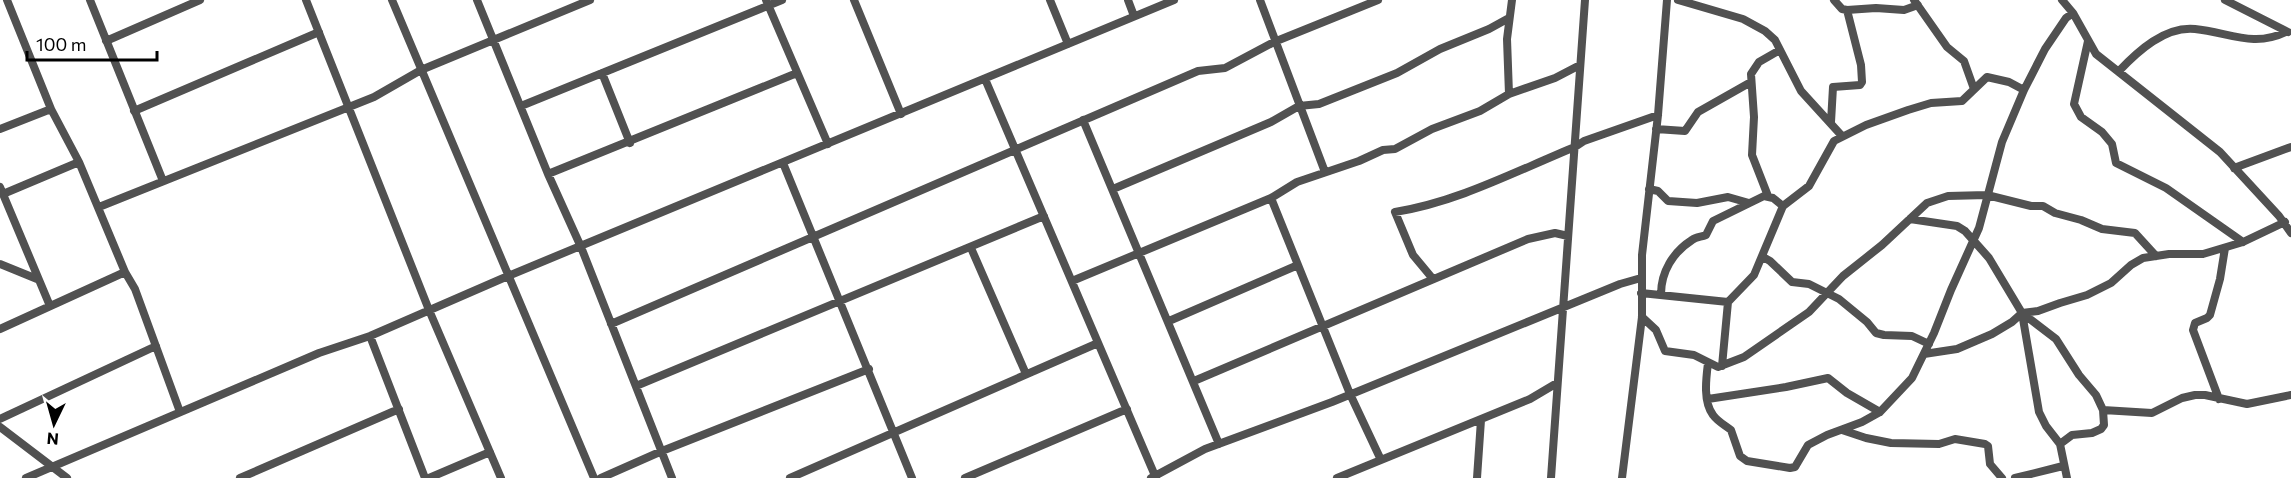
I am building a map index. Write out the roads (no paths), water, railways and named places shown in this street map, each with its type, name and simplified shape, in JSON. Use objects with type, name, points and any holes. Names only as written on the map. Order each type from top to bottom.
[{"type":"street","points":[[7,0],[51,109],[79,162],[125,272],[135,289],[180,412]]},
{"type":"street","points":[[90,0],[163,181]]},
{"type":"street","points":[[106,41],[200,0]]},
{"type":"street","points":[[306,0],[429,310],[501,478]]},
{"type":"street","points":[[392,0],[594,478]]},
{"type":"street","points":[[477,0],[548,174],[581,247],[672,478]]},
{"type":"street","points":[[99,207],[374,97],[421,70],[590,0]]},
{"type":"street","points":[[521,106],[768,3],[782,0]]},
{"type":"street","points":[[854,0],[901,114]]},
{"type":"street","points":[[1050,0],[1068,44]]},
{"type":"street","points":[[1128,0],[1134,16]]},
{"type":"street","points":[[26,478],[319,353],[370,336],[508,276],[1174,0]]},
{"type":"street","points":[[1260,0],[1325,172]]},
{"type":"street","points":[[611,324],[1198,71],[1225,68],[1274,42],[1378,0]]},
{"type":"street","points":[[1509,94],[1507,46],[1512,0]]},
{"type":"street","points":[[1551,478],[1585,0]]},
{"type":"street","points":[[1622,478],[1641,317],[1641,278],[1667,0]]},
{"type":"street","points":[[1678,0],[1755,24],[1775,40],[1801,91],[1842,136]]},
{"type":"street","points":[[1834,0],[1842,9],[1847,10],[1876,8],[1904,10],[1916,2],[1947,47],[1964,61],[1974,89]]},
{"type":"street","points":[[2062,0],[2073,13],[2096,54],[2220,152],[2283,220],[2291,233]]},
{"type":"street","points":[[2225,0],[2289,32]]},
{"type":"street","points":[[768,3],[828,144]]},
{"type":"street","points":[[1831,122],[1833,87],[1860,85],[1862,82],[1861,65],[1847,10]]},
{"type":"street","points":[[1708,363],[1707,399],[1711,414],[1731,430],[1740,456],[1747,461],[1795,467],[1808,445],[1880,412],[1906,385],[1929,344],[1979,228],[2002,142],[2024,90],[2045,49],[2066,18],[2073,13]]},
{"type":"street","points":[[1113,189],[1271,122],[1299,106],[1319,104],[1397,73],[1440,49],[1489,29],[1509,18]]},
{"type":"street","points":[[2119,71],[2138,52],[2170,32],[2192,28],[2260,40],[2289,32]]},
{"type":"street","points":[[134,111],[319,32]]},
{"type":"street","points":[[2088,41],[2074,104],[2081,117],[2102,132],[2112,144],[2116,163],[2166,188],[2243,242]]},
{"type":"street","points":[[1780,51],[1759,62],[1751,71],[1754,117],[1752,155],[1768,196],[1783,206]]},
{"type":"street","points":[[1072,281],[1271,198],[1297,182],[1383,150],[1395,149],[1432,129],[1480,111],[1509,94],[1555,78],[1580,65]]},
{"type":"street","points":[[602,73],[630,143]]},
{"type":"street","points":[[548,174],[630,143],[797,73]]},
{"type":"street","points":[[1722,366],[1728,302],[1754,274],[1783,206],[1809,186],[1834,141],[1866,125],[1924,105],[1962,101],[1987,77],[2009,82],[2024,90]]},
{"type":"street","points":[[985,79],[1154,477],[1205,449],[1350,394],[1620,284],[1641,278]]},
{"type":"street","points":[[1656,129],[1685,131],[1698,112],[1751,82]]},
{"type":"street","points":[[0,129],[51,109]]},
{"type":"street","points":[[1433,279],[1413,255],[1395,212],[1433,205],[1575,147],[1584,141],[1658,115]]},
{"type":"street","points":[[1083,120],[1219,444]]},
{"type":"street","points":[[2234,168],[2291,147]]},
{"type":"street","points":[[50,306],[1,191],[79,162]]},
{"type":"street","points":[[783,163],[912,478]]},
{"type":"street","points":[[1650,189],[1658,191],[1668,201],[1697,203],[1728,197],[1749,203]]},
{"type":"street","points":[[1641,317],[1656,330],[1665,351],[1694,355],[1714,367],[1722,366],[1744,357],[1809,312],[1843,276],[1882,245],[1926,203],[1957,195],[1987,195],[2031,206],[2043,206],[2055,213],[2081,219],[2102,229],[2135,233],[2156,256]]},
{"type":"street","points":[[1661,294],[1661,281],[1665,269],[1690,242],[1706,235],[1713,221],[1768,196]]},
{"type":"street","points":[[1271,198],[1350,394],[1381,460]]},
{"type":"street","points":[[1924,354],[1957,349],[1992,334],[2022,313],[2038,311],[2087,296],[2111,283],[2131,265],[2144,258],[2203,254],[2225,248],[2243,242],[2283,220],[2291,213]]},
{"type":"street","points":[[636,386],[1044,216]]},
{"type":"street","points":[[1910,219],[1957,226],[1969,235],[1989,258],[2022,313],[2039,412],[2046,426],[2060,444],[2067,478]]},
{"type":"street","points":[[1194,381],[1528,239],[1555,233],[1568,236]]},
{"type":"street","points":[[971,248],[1026,374]]},
{"type":"street","points":[[2219,399],[2193,330],[2195,323],[2210,315],[2220,279],[2225,248]]},
{"type":"street","points":[[1762,257],[1770,261],[1792,282],[1809,284],[1839,300],[1867,322],[1876,333],[1912,336],[1929,344]]},
{"type":"street","points":[[0,264],[37,279]]},
{"type":"street","points":[[1169,321],[1298,265]]},
{"type":"street","points":[[0,330],[125,272]]},
{"type":"street","points":[[1641,293],[1728,302]]},
{"type":"street","points":[[2022,313],[2063,347],[2079,375],[2096,395],[2103,410],[2104,425],[2101,429],[2092,433],[2072,435],[2060,444]]},
{"type":"street","points":[[370,336],[427,478],[490,452]]},
{"type":"street","points":[[790,478],[1098,343]]},
{"type":"street","points":[[0,419],[156,346]]},
{"type":"street","points":[[601,478],[868,369]]},
{"type":"street","points":[[1707,399],[1828,378],[1846,393],[1880,412]]},
{"type":"street","points":[[1337,478],[1530,399],[1557,383]]},
{"type":"street","points":[[2103,410],[2152,413],[2182,398],[2195,395],[2247,404],[2291,395]]},
{"type":"street","points":[[240,478],[399,409]]},
{"type":"street","points":[[965,478],[1127,409]]},
{"type":"street","points":[[1477,478],[1481,420]]},
{"type":"street","points":[[0,427],[67,478]]},
{"type":"street","points":[[1842,430],[1891,443],[1939,444],[1955,440],[1985,444],[1988,446],[1990,464],[2002,478]]},
{"type":"street","points":[[2015,478],[2063,466]]}]
